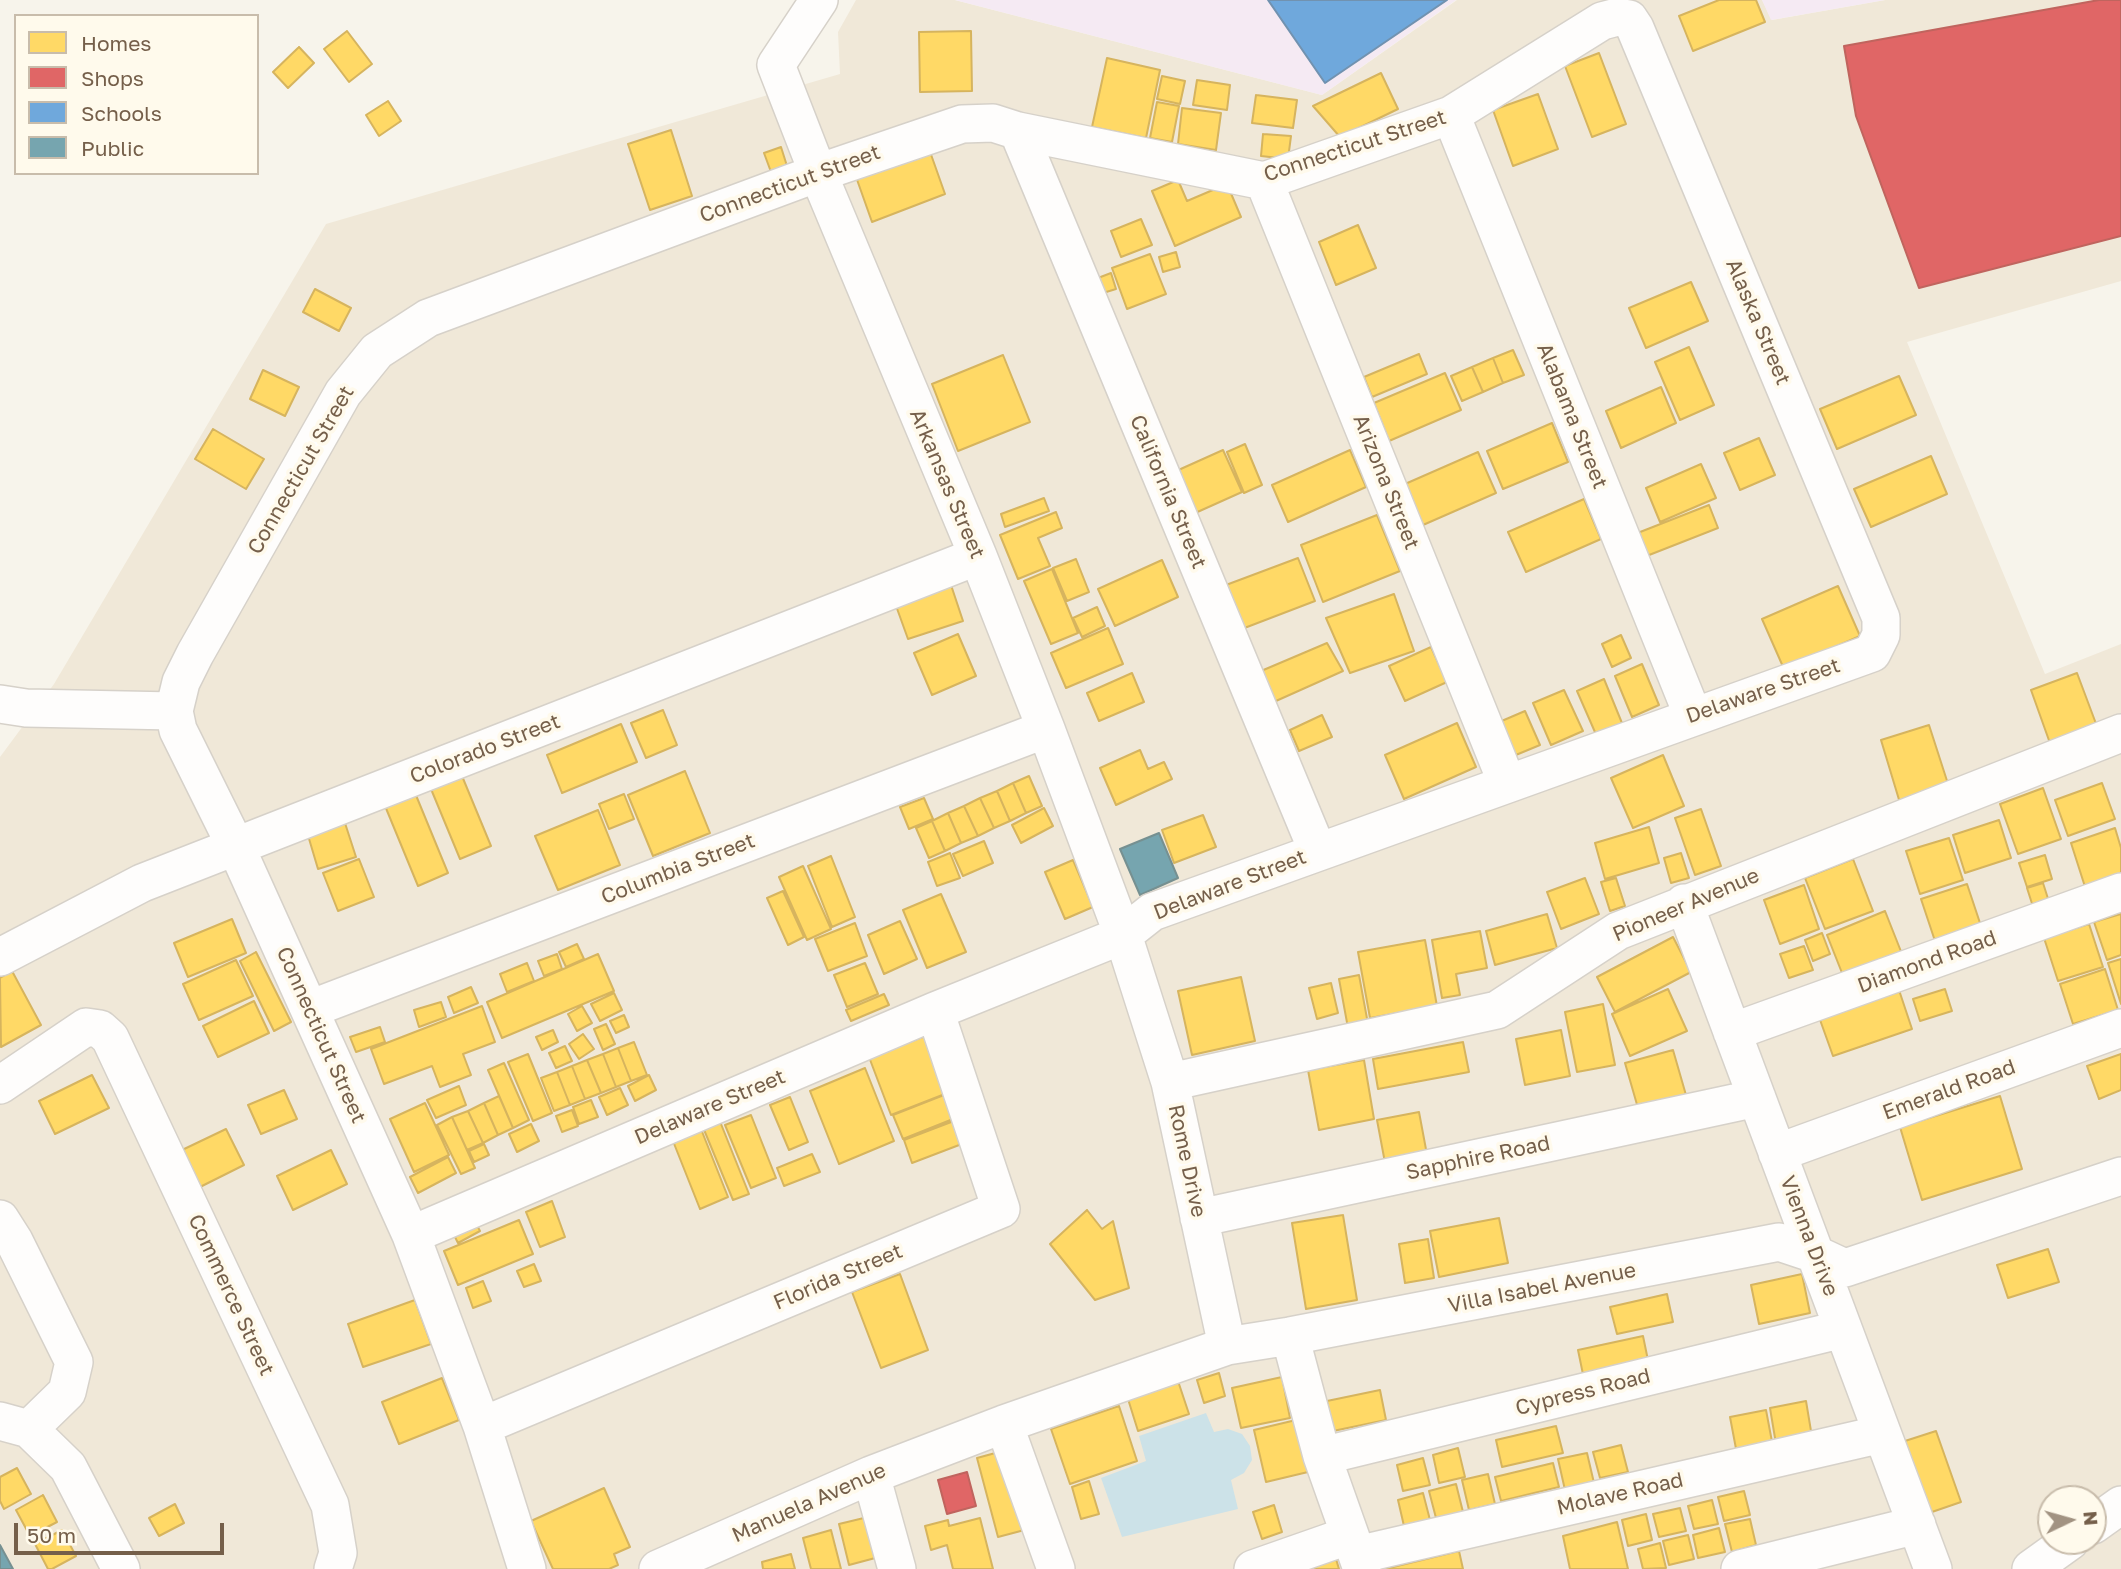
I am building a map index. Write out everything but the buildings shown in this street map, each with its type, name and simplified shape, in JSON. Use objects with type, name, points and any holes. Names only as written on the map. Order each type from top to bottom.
[{"type":"street","name":"Arkansas Street","points":[[819,0],[776,65],[818,173],[978,556],[1046,729],[1123,934],[1137,979]]},
{"type":"street","name":"Alaska Street","points":[[1602,21],[1618,17],[1629,19],[1635,27],[1881,618],[1881,635],[1872,653]]},
{"type":"street","name":"Connecticut Street","points":[[527,1569],[482,1426],[411,1235],[236,847],[178,730],[174,711],[181,682],[343,393],[377,351],[428,318],[818,173],[962,124],[993,123],[1018,131],[1264,181],[1451,115],[1602,21]]},
{"type":"street","name":"Alabama Street","points":[[1451,115],[1693,716]]},
{"type":"street","name":"California Street","points":[[1018,131],[1318,852]]},
{"type":"street","name":"Arizona Street","points":[[1264,181],[1507,783]]},
{"type":"street","name":"Colorado Street","points":[[0,957],[142,883],[978,556]]},
{"type":"street","name":"Delaware Street","points":[[411,1235],[935,1011],[1123,934],[1152,912],[1872,653]]},
{"type":"street","points":[[0,704],[26,708],[174,711]]},
{"type":"street","name":"Columbia Street","points":[[310,1009],[1046,729]]},
{"type":"street","name":"Pioneer Avenue","points":[[1170,1082],[1497,1010],[1618,930],[2121,733]]},
{"type":"street","name":"Diamond Road","points":[[1732,1032],[2121,892]]},
{"type":"street","name":"Vienna Drive","points":[[1684,903],[1933,1569]]},
{"type":"street","name":"Rome Drive","points":[[1137,979],[1170,1082],[1227,1346]]},
{"type":"street","name":"Florida Street","points":[[482,1426],[1001,1209],[935,1011]]},
{"type":"street","name":"Commerce Street","points":[[0,1086],[86,1027],[100,1029],[110,1038],[330,1505],[338,1553],[333,1569]]},
{"type":"street","name":"Emerald Road","points":[[1777,1153],[2121,1028]]},
{"type":"street","name":"Sapphire Road","points":[[1199,1218],[1757,1098]]},
{"type":"street","name":"Villa Isabel Avenue","points":[[961,1440],[1227,1346],[1779,1242],[1845,1268],[2121,1176]]},
{"type":"street","points":[[0,1219],[14,1241],[74,1363],[67,1392],[14,1425],[68,1467],[121,1569]]},
{"type":"street","name":"Cypress Road","points":[[1322,1456],[1843,1329]]},
{"type":"street","points":[[1290,1336],[1322,1456],[1356,1553]]},
{"type":"street","points":[[1004,1424],[1056,1569]]},
{"type":"street","name":"Molave Road","points":[[1253,1569],[1356,1553],[1882,1434]]},
{"type":"street","name":"Manuela Avenue","points":[[658,1569],[698,1561],[871,1475],[961,1440]]},
{"type":"street","points":[[871,1475],[897,1569]]},
{"type":"street","points":[[1740,1569],[1917,1525]]},
{"type":"street","points":[[2031,1569],[2050,1555]]},
{"type":"shaded area","points":[[856,0],[955,0],[1322,95],[1457,0],[1762,0],[1772,20],[1885,0],[2121,0],[2121,281],[1907,342],[2045,674],[2121,644],[2121,1569],[0,1569],[0,757],[54,684],[326,224],[840,74],[838,32]]},
{"type":"shaded area","points":[[955,0],[1456,0],[1322,95]]},
{"type":"shaded area","points":[[1762,0],[1885,0],[1771,20]]},
{"type":"water","points":[[1206,1413],[1214,1432],[1228,1429],[1242,1434],[1250,1446],[1252,1460],[1244,1473],[1231,1480],[1238,1509],[1122,1537],[1101,1478],[1146,1461],[1139,1436]]}]
